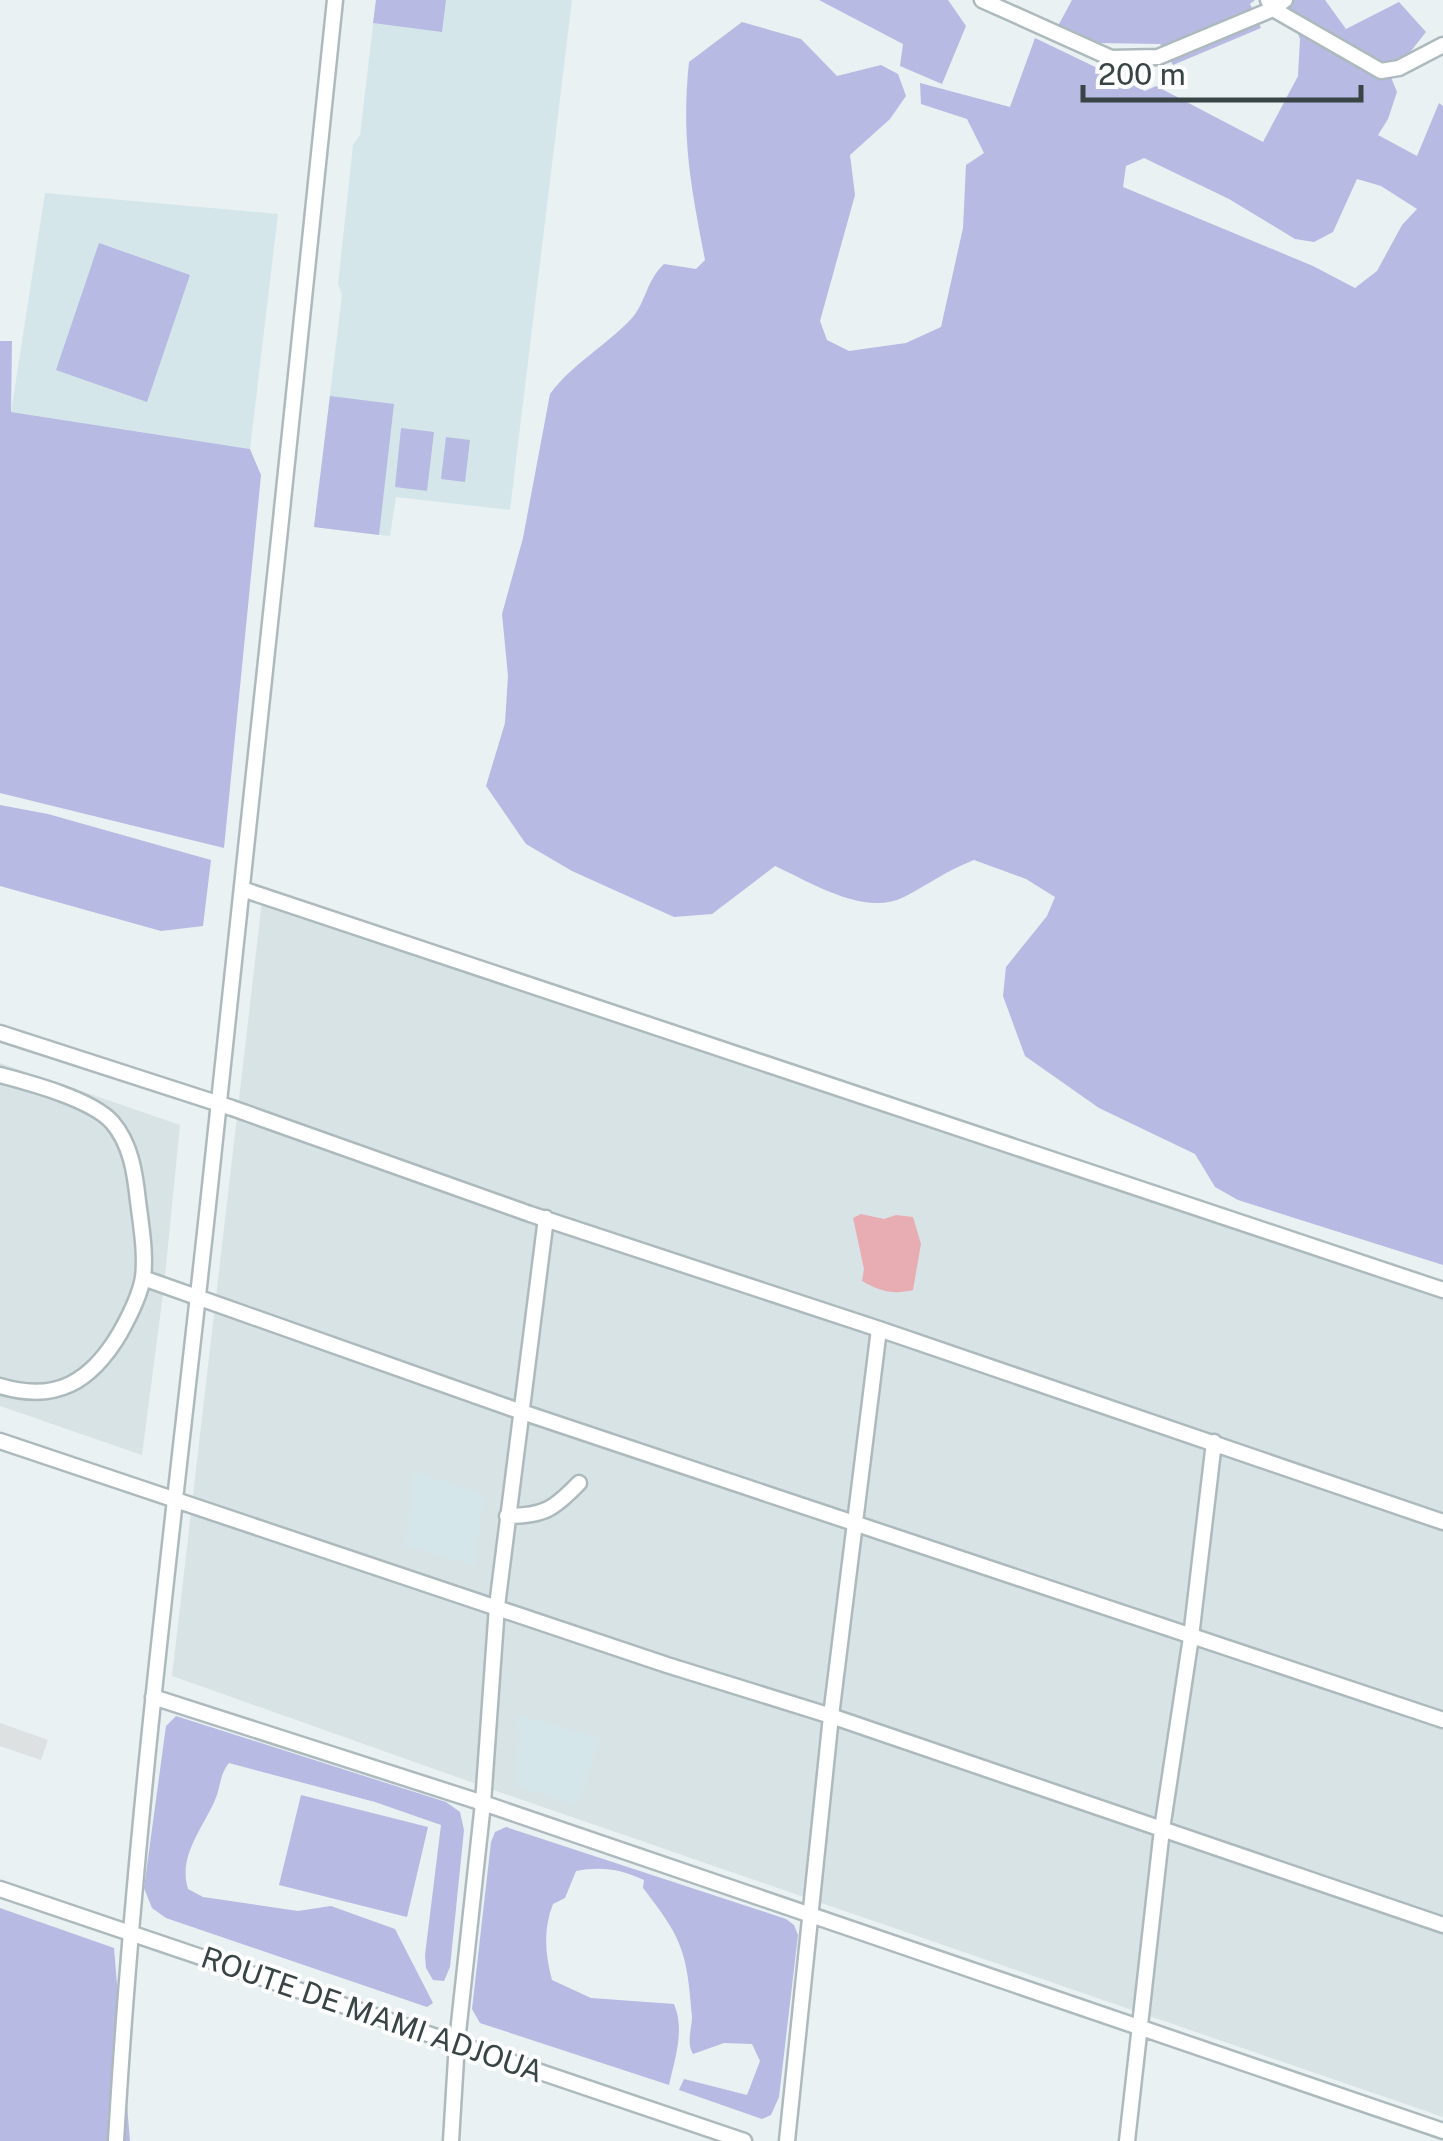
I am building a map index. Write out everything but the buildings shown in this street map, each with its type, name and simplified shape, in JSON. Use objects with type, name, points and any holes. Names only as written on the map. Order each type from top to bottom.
[{"type":"street","points":[[116,2141],[128,1932],[334,0]]},
{"type":"street","points":[[982,0],[1111,58],[1158,57],[1276,3],[1381,71],[1399,68],[1443,45]]},
{"type":"street","points":[[242,889],[1443,1290]]},
{"type":"street","points":[[0,1033],[1443,1522]]},
{"type":"street","points":[[0,1075],[98,1110],[112,1123],[131,1158],[143,1278],[128,1319],[92,1372],[48,1392],[24,1394],[0,1386]]},
{"type":"street","points":[[451,2141],[497,1606],[546,1218]]},
{"type":"street","points":[[143,1278],[519,1411],[1443,1720]]},
{"type":"street","points":[[786,2141],[831,1716],[879,1329]]},
{"type":"street","points":[[0,1441],[667,1666],[831,1716],[1443,1925]]},
{"type":"street","points":[[1127,2141],[1162,1828],[1191,1636],[1214,1442]]},
{"type":"street","points":[[508,1516],[538,1515],[558,1504],[579,1482]]},
{"type":"street","points":[[153,1697],[483,1803],[1443,2131]]},
{"type":"street","name":"ROUTE DE MAMI ADJOUA","points":[[0,1889],[744,2141]]},
{"type":"shaded area","points":[[376,0],[572,0],[510,510],[396,497],[390,536],[314,527],[342,295],[338,284],[353,145],[360,135]]},
{"type":"shaded area","points":[[376,0],[446,0],[442,32],[373,23]]},
{"type":"shaded area","points":[[819,0],[948,0],[966,26],[942,84],[900,66],[903,44]]},
{"type":"shaded area","points":[[1072,0],[1255,0],[1250,4],[1261,28],[1173,65],[1160,44],[1098,43],[1058,26]]},
{"type":"shaded area","points":[[1325,0],[1346,29],[1399,2],[1426,32],[1407,56],[1386,65],[1397,92],[1378,135],[1417,156],[1439,103],[1443,106],[1443,1265],[1238,1200],[1215,1187],[1195,1154],[1099,1108],[1025,1056],[1003,996],[1006,967],[1047,916],[1055,897],[1026,879],[974,860],[904,897],[872,903],[838,895],[775,866],[712,914],[674,917],[572,871],[526,844],[486,786],[505,723],[508,676],[502,614],[523,538],[550,394],[632,318],[664,264],[696,269],[705,260],[687,139],[689,62],[742,22],[801,39],[837,76],[881,65],[898,74],[906,96],[890,119],[850,155],[855,195],[820,321],[827,340],[849,351],[906,343],[941,327],[963,228],[966,165],[984,153],[967,119],[921,104],[920,83],[1010,107],[1035,38],[1145,91],[1156,86],[1263,142],[1298,76],[1300,39],[1286,3]],"holes":[[[1144,158],[1229,199],[1295,239],[1314,242],[1333,232],[1357,179],[1381,186],[1417,209],[1402,225],[1377,271],[1355,288],[1313,266],[1123,187],[1126,166]]]},
{"type":"shaded area","points":[[45,193],[278,214],[250,449],[11,412]]},
{"type":"shaded area","points":[[99,243],[190,275],[147,402],[56,370]]},
{"type":"shaded area","points":[[0,341],[12,341],[11,412],[250,449],[261,475],[224,848],[0,793]]},
{"type":"shaded area","points":[[330,396],[394,404],[379,535],[314,527]]},
{"type":"shaded area","points":[[401,428],[434,432],[427,491],[395,487]]},
{"type":"shaded area","points":[[446,437],[470,440],[465,482],[441,479]]},
{"type":"shaded area","points":[[0,805],[48,814],[211,860],[203,926],[161,931],[0,886]]},
{"type":"shaded area","points":[[262,901],[1443,1298],[1443,2117],[172,1676]]},
{"type":"shaded area","points":[[0,1063],[180,1125],[142,1455],[0,1406]]},
{"type":"shaded area","points":[[861,1214],[884,1219],[896,1215],[913,1217],[921,1244],[913,1290],[887,1291],[862,1281],[864,1269],[853,1218]]},
{"type":"shaded area","points":[[414,1471],[484,1495],[474,1566],[406,1545]]},
{"type":"shaded area","points":[[521,1715],[599,1739],[577,1805],[515,1785],[520,1732],[516,1730]]},
{"type":"shaded area","points":[[176,1716],[446,1802],[460,1812],[464,1830],[450,1967],[444,1981],[433,1980],[426,1968],[425,1955],[441,1825],[375,1802],[229,1763],[186,1865],[188,1889],[203,1897],[298,1911],[331,1906],[395,1929],[433,2003],[427,2007],[166,1918],[152,1908],[144,1888],[166,1726]]},
{"type":"shaded area","points":[[0,1723],[48,1740],[41,1760],[0,1746]]},
{"type":"shaded area","points":[[301,1795],[428,1827],[407,1917],[279,1885]]},
{"type":"shaded area","points":[[506,1827],[786,1919],[794,1925],[798,1935],[779,2097],[771,2115],[762,2119],[679,2090],[684,2079],[747,2095],[760,2061],[752,2044],[724,2043],[693,2054],[690,1994],[680,1946],[643,1888],[644,1880],[627,1873],[602,1869],[576,1871],[565,1898],[553,1904],[550,1913],[546,1942],[550,1970],[552,1980],[591,1998],[674,2004],[679,2034],[669,2085],[480,2023],[472,2009],[491,1842],[495,1832]]},
{"type":"shaded area","points":[[0,1908],[114,1948],[130,2141],[0,2141]]}]
